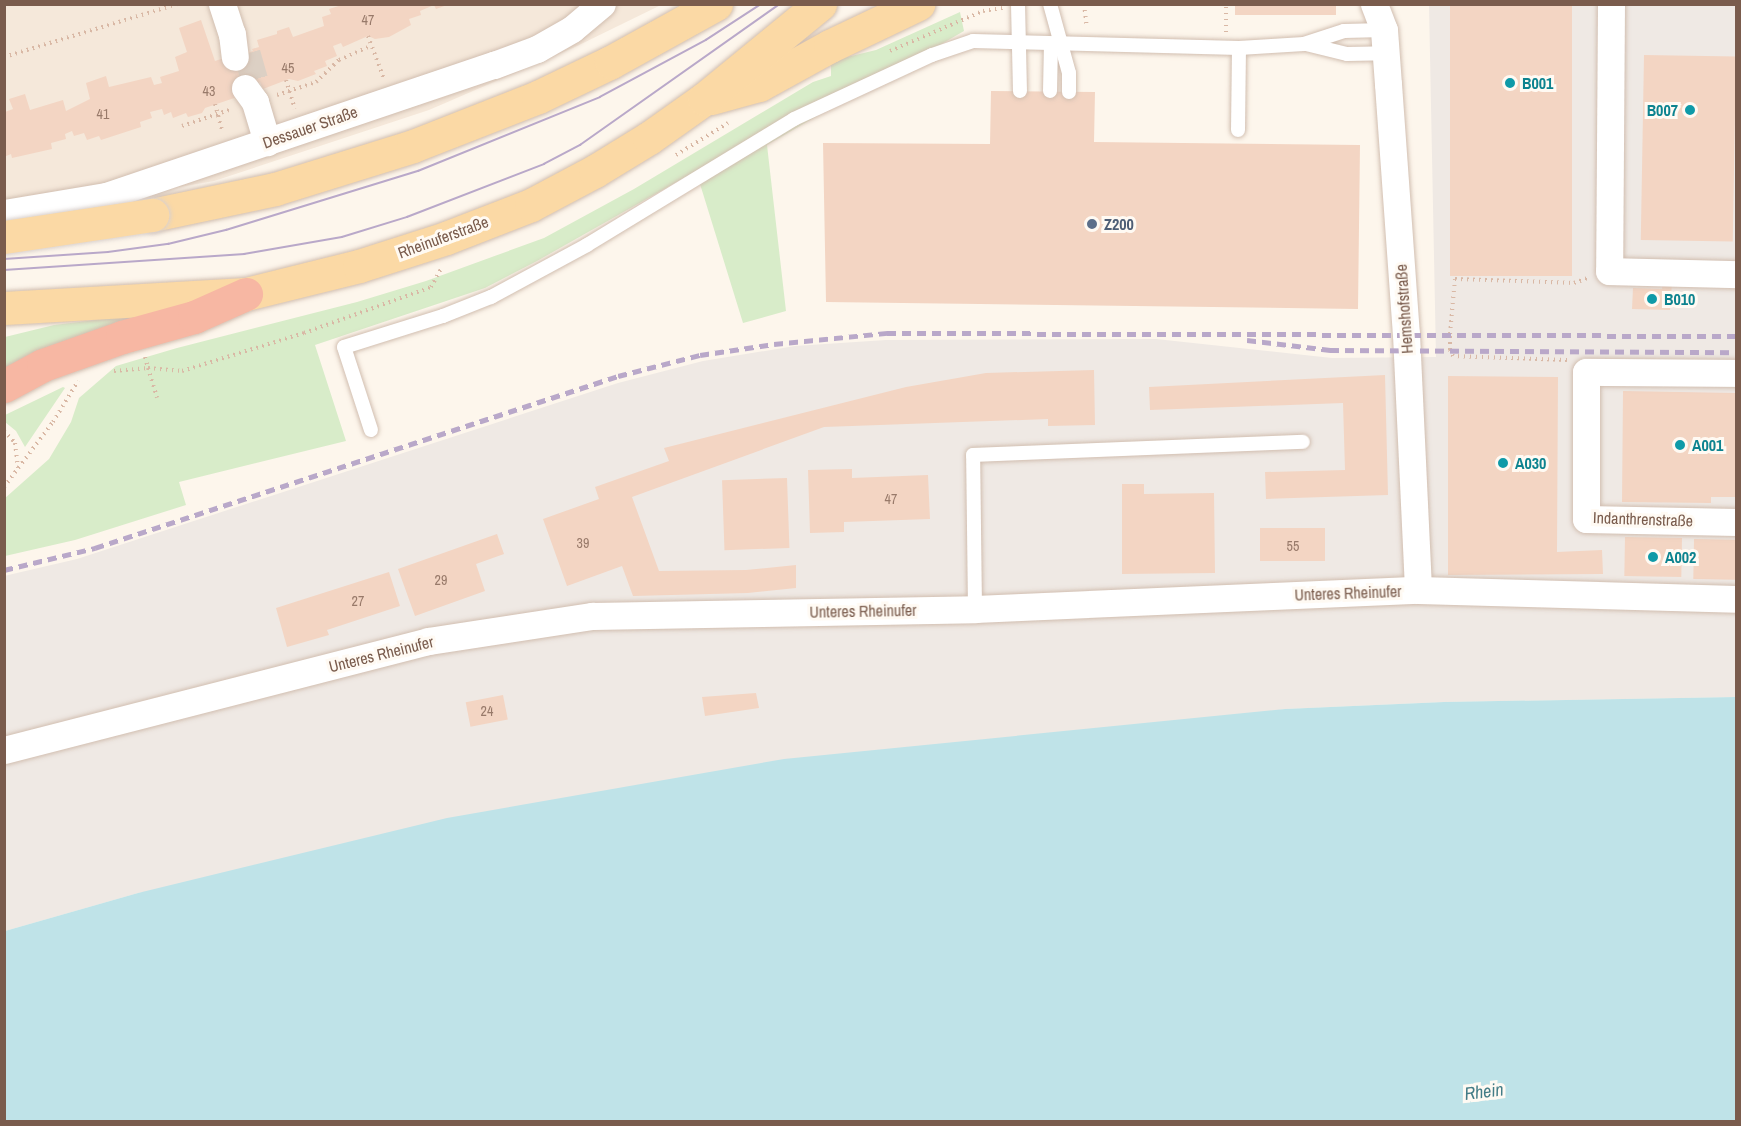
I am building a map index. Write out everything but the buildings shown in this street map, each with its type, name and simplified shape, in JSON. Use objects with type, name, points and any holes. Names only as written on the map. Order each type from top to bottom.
[{"type":"highway","points":[[4,386],[43,365],[122,337],[194,317],[246,294]]},
{"type":"main road","points":[[4,237],[152,214],[275,189],[413,146],[538,97],[691,14],[716,4]]},
{"type":"main road","name":"Rheinuferstraße","points":[[4,308],[246,294],[359,266],[446,238],[531,205],[614,160],[704,99],[820,4]]},
{"type":"main road","points":[[704,99],[759,85],[831,46],[918,4]]},
{"type":"street","points":[[222,4],[238,48]]},
{"type":"street","name":"Dessauer Straße","points":[[4,213],[106,196],[537,49],[572,29],[602,4]]},
{"type":"street","name":"Hemshofstraße","points":[[1374,4],[1386,29],[1406,333],[1418,590]]},
{"type":"street","points":[[1611,4],[1609,271],[1737,274]]},
{"type":"street","points":[[246,96],[267,142]]},
{"type":"street","points":[[1587,372],[1737,373]]},
{"type":"street","name":"Indanthrenstraße","points":[[1587,372],[1586,519],[1737,522]]},
{"type":"street","name":"Unteres Rheinufer","points":[[4,750],[428,641],[592,616],[975,609],[1418,590],[1737,599]]},
{"type":"lane","points":[[1018,4],[1020,91]]},
{"type":"lane","points":[[1050,4],[1056,44],[1069,73],[1069,92]]},
{"type":"lane","points":[[371,430],[344,347],[491,297],[587,245],[794,119],[932,55],[973,41],[1233,48],[1304,44],[1344,32],[1386,29]]},
{"type":"lane","points":[[1304,44],[1347,54],[1386,29]]},
{"type":"lane","points":[[1050,91],[1056,44]]},
{"type":"lane","points":[[1233,48],[1238,130]]},
{"type":"lane","points":[[975,609],[973,455],[1303,442]]},
{"type":"path","points":[[4,57],[177,4]]},
{"type":"path","points":[[1226,4],[1233,48]]},
{"type":"path","points":[[368,36],[391,99]]},
{"type":"path","points":[[282,93],[316,82],[339,60],[371,46]]},
{"type":"path","points":[[182,126],[246,96]]},
{"type":"path","points":[[126,369],[182,371],[304,333],[430,287],[442,269]]},
{"type":"path","points":[[1587,372],[1569,360],[1453,356],[1450,350],[1450,334],[1455,279],[1574,283],[1609,271]]},
{"type":"path","points":[[145,356],[157,398]]},
{"type":"path","points":[[4,487],[53,422],[79,379]]},
{"type":"path","points":[[4,432],[15,443],[18,469]]},
{"type":"shaded area","points":[[5,5],[661,5],[575,47],[429,110],[214,181],[5,217]]},
{"type":"shaded area","points":[[1429,5],[1736,5],[1736,697],[1444,702],[1285,709],[138,893],[5,931],[4,576],[77,559],[618,383],[703,361],[795,346],[886,340],[1156,339],[1332,358],[1436,357]]},
{"type":"green space","points":[[960,12],[964,31],[767,145],[786,311],[743,323],[696,171],[485,288],[315,345],[346,441],[179,482],[186,505],[75,540],[5,556],[4,499],[49,459],[71,422],[79,398],[116,366],[357,302],[426,281],[544,238],[634,189],[813,82],[831,76],[831,61],[876,50]]},
{"type":"green space","points":[[120,317],[121,324],[5,372],[5,337],[54,325]]},
{"type":"green space","points":[[65,388],[25,447],[16,431],[5,422],[5,415]]},
{"type":"water","name":"Rhein","points":[[1736,697],[1736,1121],[5,1121],[5,931],[138,893],[447,818],[784,759],[1285,709],[1444,702]]},
{"type":"tunnel","points":[[247,53],[256,84]]},
{"type":"tram line","points":[[4,259],[108,252],[168,244],[226,230],[418,171],[600,97],[706,40],[761,4]]},
{"type":"tram line","points":[[4,270],[244,254],[342,237],[407,217],[544,164],[580,145],[780,4]]},
{"type":"railway","points":[[4,570],[95,548],[618,376],[700,355],[774,344],[887,333],[1736,336]]},
{"type":"railway","points":[[1247,340],[1330,350],[1736,352]]},
{"type":"place","name":"B001","points":[[1510,83]]},
{"type":"place","name":"B007","points":[[1690,110]]},
{"type":"place","name":"Z200","points":[[1092,224]]},
{"type":"place","name":"B010","points":[[1652,299]]},
{"type":"place","name":"A001","points":[[1680,445]]},
{"type":"place","name":"A030","points":[[1503,463]]},
{"type":"place","name":"A002","points":[[1653,557]]}]
